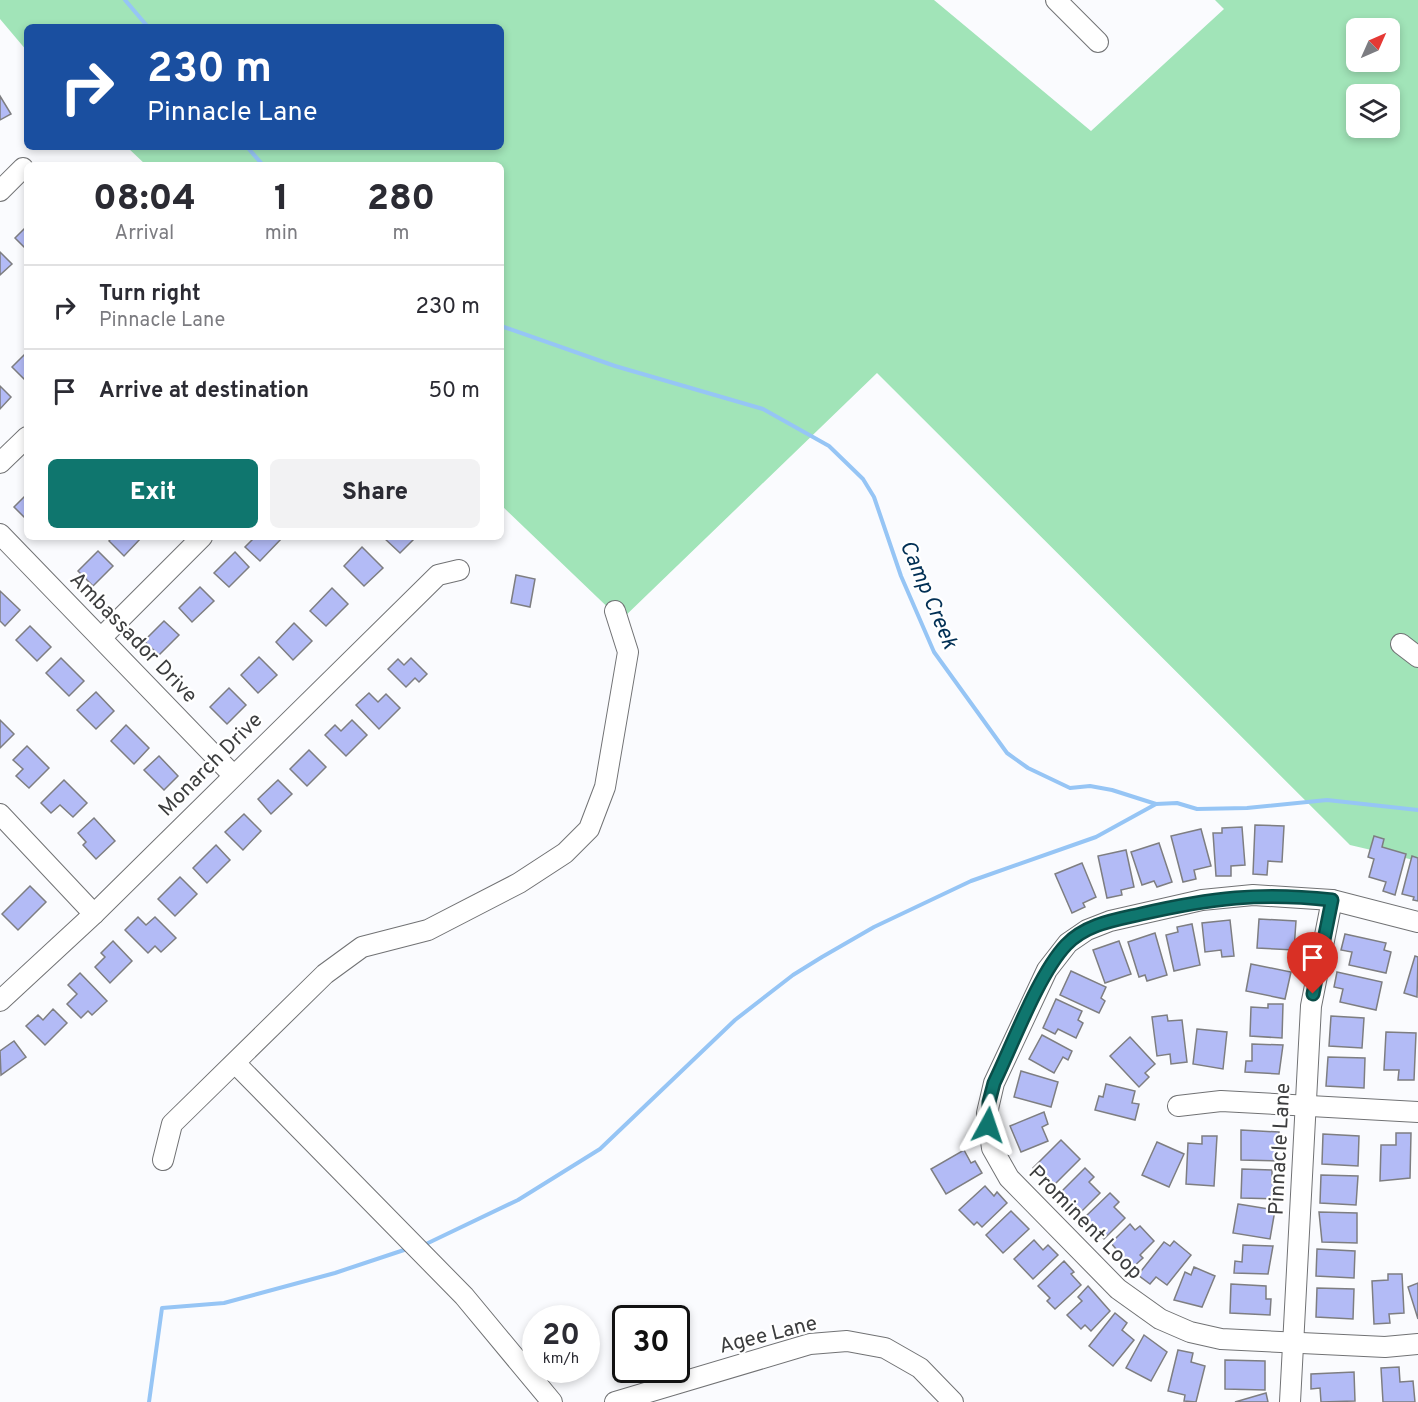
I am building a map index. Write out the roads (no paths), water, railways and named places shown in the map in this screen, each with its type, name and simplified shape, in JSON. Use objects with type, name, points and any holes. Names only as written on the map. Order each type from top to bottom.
[{"type":"street","points":[[1056,0],[1098,42]]},
{"type":"street","points":[[0,191],[23,168]]},
{"type":"street","points":[[0,464],[24,440]]},
{"type":"street","name":"Ambassador Drive","points":[[0,534],[233,774]]},
{"type":"street","points":[[102,637],[199,540]]},
{"type":"street","name":"Monarch Drive","points":[[0,1001],[94,914],[233,774],[438,575],[459,570]]},
{"type":"street","points":[[163,1160],[172,1124],[236,1064],[325,974],[362,947],[428,930],[519,883],[565,853],[589,828],[605,787],[628,652],[615,611]]},
{"type":"street","points":[[1401,644],[1418,657]]},
{"type":"street","points":[[0,814],[94,914]]},
{"type":"street","name":"Prominent Loop","points":[[1418,922],[1332,900],[1284,895],[1217,898],[1110,921],[1077,935],[1060,952],[1047,970],[994,1083],[987,1113],[992,1148],[1009,1178],[1136,1304],[1167,1323],[1203,1336],[1385,1347],[1418,1344]]},
{"type":"street","name":"Pinnacle Lane","points":[[1290,1402],[1311,1006],[1332,900]]},
{"type":"street","points":[[236,1064],[464,1296],[552,1402]]},
{"type":"street","points":[[1178,1106],[1221,1101],[1418,1112]]},
{"type":"street","name":"Agee Lane","points":[[615,1402],[810,1344],[847,1341],[885,1348],[912,1363],[954,1402]]},
{"type":"waterway","name":"Camp Creek","points":[[125,0],[145,24]]},
{"type":"waterway","name":"Camp Creek","points":[[250,150],[260,162]]},
{"type":"waterway","name":"Camp Creek","points":[[504,327],[615,366],[763,409],[829,446],[863,479],[874,497],[901,576],[934,652],[1007,753],[1028,768],[1070,788],[1090,786],[1112,790],[1156,804],[1177,803],[1197,809],[1247,808],[1327,800],[1418,810]]},
{"type":"waterway","points":[[426,1244],[518,1200],[600,1149],[735,1020],[793,975],[822,957],[874,927],[971,881],[1096,837],[1156,804]]},
{"type":"waterway","points":[[149,1402],[162,1308],[224,1303],[335,1273],[404,1250]]}]
